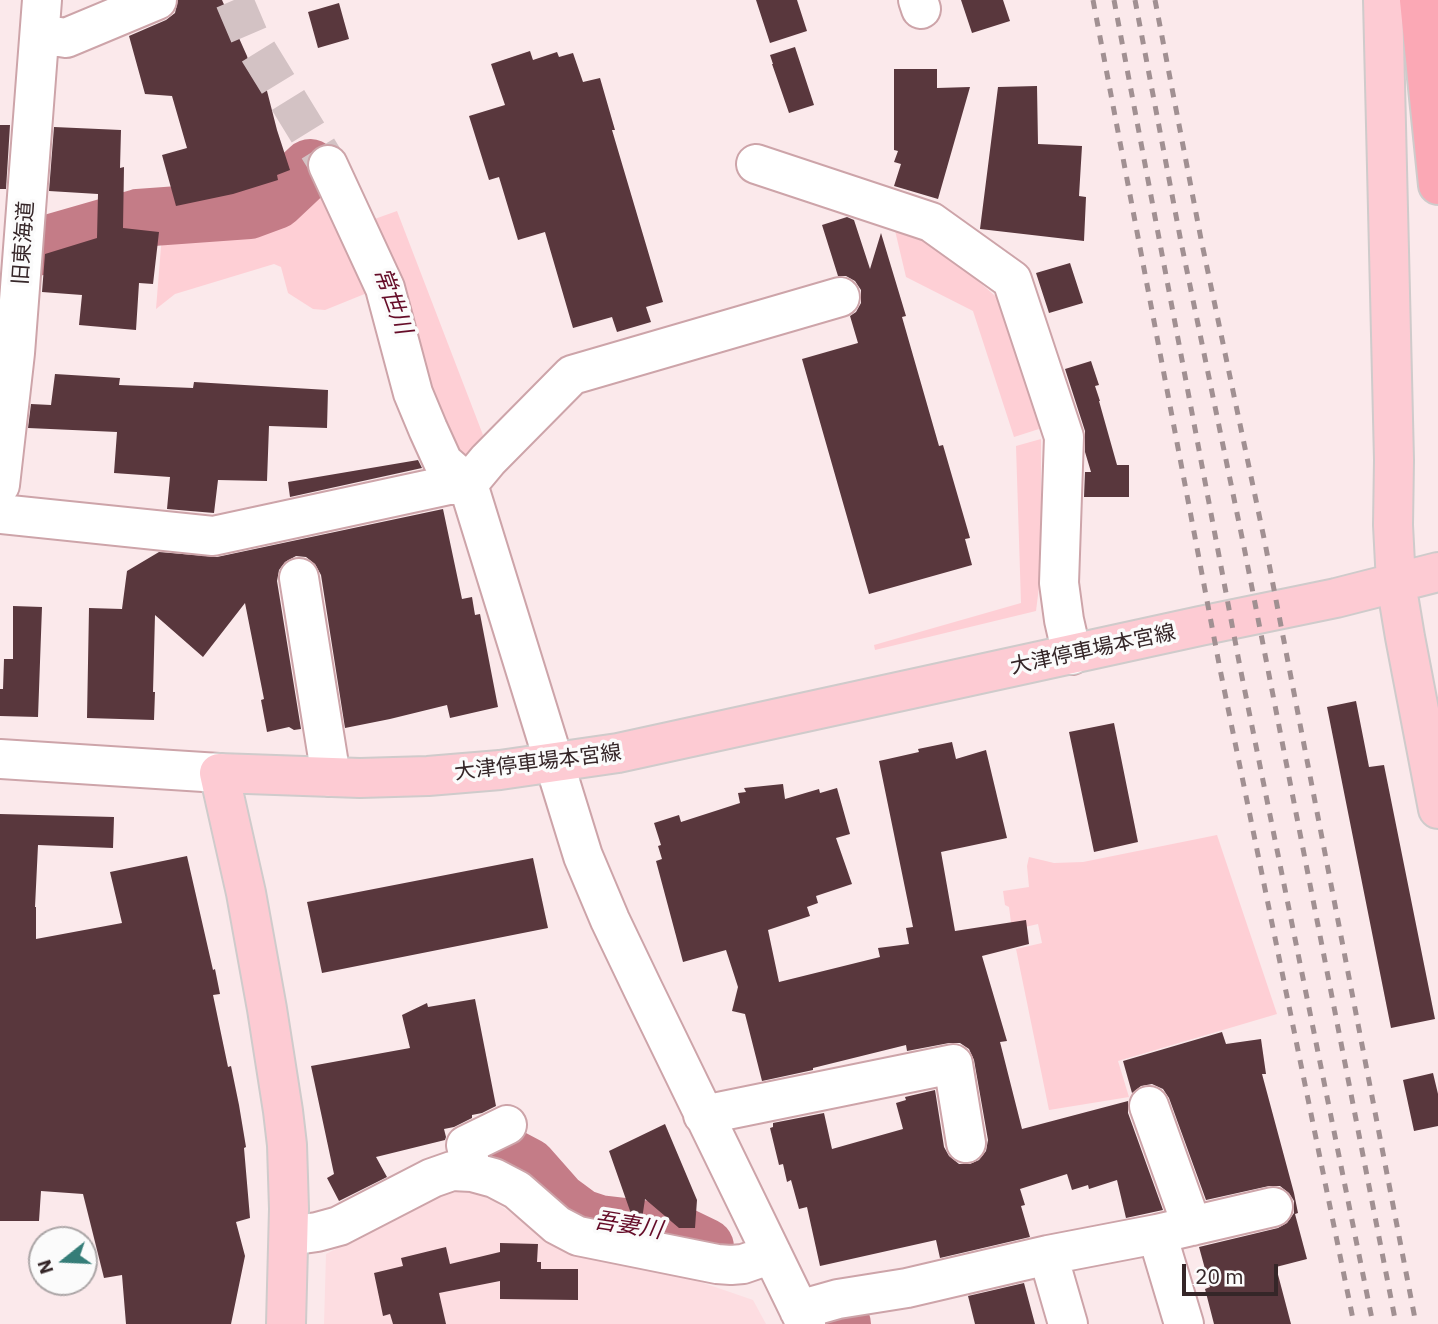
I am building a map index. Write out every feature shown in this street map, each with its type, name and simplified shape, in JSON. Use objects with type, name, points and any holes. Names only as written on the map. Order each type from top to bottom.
[{"type":"highway","points":[[1419,0],[1437,171]]},
{"type":"main road","points":[[1383,0],[1396,583],[1438,809]]},
{"type":"main road","name":"大津停車場本宮線","points":[[219,773],[331,777],[428,776],[500,770],[618,753],[1336,598],[1438,572]]},
{"type":"main road","points":[[219,773],[246,893],[283,1111],[289,1209],[286,1324]]},
{"type":"street","points":[[41,17],[66,38],[157,0]]},
{"type":"street","name":"旧東海道","points":[[0,485],[8,352],[41,17]]},
{"type":"street","points":[[756,164],[930,222],[1012,280],[1064,437],[1059,583],[1072,654]]},
{"type":"street","points":[[328,165],[385,288],[413,393],[428,429],[443,462],[468,484],[583,856],[610,920],[802,1317],[838,1299],[907,1288],[1273,1207]]},
{"type":"street","points":[[0,514],[213,536],[449,485],[468,484],[572,375],[840,297]]},
{"type":"street","points":[[299,578],[331,777]]},
{"type":"street","points":[[0,759],[219,773]]},
{"type":"street","points":[[703,1115],[953,1064],[966,1143]]},
{"type":"street","points":[[1149,1106],[1175,1230],[1184,1324]]},
{"type":"street","points":[[472,1172],[466,1145],[507,1125]]},
{"type":"street","points":[[289,1236],[339,1226],[432,1178],[452,1171],[472,1172],[494,1178],[517,1191],[557,1224],[578,1236],[724,1265],[743,1264],[772,1254]]},
{"type":"street","points":[[1048,1255],[1068,1324]]},
{"type":"shaded area","points":[[322,171],[372,291],[325,310],[313,309],[288,293],[281,267],[274,264],[175,294],[156,309],[163,222],[246,215],[280,202]]},
{"type":"shaded area","points":[[397,211],[483,435],[463,460],[451,447],[369,221]]},
{"type":"shaded area","points":[[893,222],[922,232],[1001,301],[1039,429],[1014,437],[973,311],[906,277]]},
{"type":"shaded area","points":[[1041,439],[1041,571],[1036,611],[875,650],[874,645],[1021,603],[1016,446]]},
{"type":"shaded area","points":[[1217,835],[1277,1014],[1118,1061],[1129,1097],[1049,1110],[1016,949],[1042,943],[1038,924],[1012,930],[1009,907],[1005,905],[1003,891],[1029,887],[1029,857],[1054,863],[1083,862]]},
{"type":"shaded area","points":[[465,1191],[495,1202],[562,1248],[589,1259],[635,1264],[683,1276],[753,1300],[766,1324],[324,1324],[326,1254],[433,1198]]},
{"type":"building","points":[[178,0],[222,0],[250,67],[255,66],[262,90],[266,87],[290,170],[277,175],[278,180],[233,194],[176,206],[162,155],[187,148],[172,96],[145,94],[129,36],[166,20],[175,13]]},
{"type":"building","points":[[756,0],[797,0],[807,31],[770,43]]},
{"type":"building","points":[[961,0],[1003,0],[1010,21],[972,33]]},
{"type":"building","points":[[339,3],[349,39],[318,48],[308,12]]},
{"type":"building","points":[[795,47],[814,105],[789,113],[770,55]]},
{"type":"building","points":[[530,51],[533,60],[557,52],[559,57],[573,53],[583,82],[600,78],[615,130],[612,130],[663,302],[646,307],[651,322],[617,332],[612,317],[573,328],[545,232],[518,240],[499,177],[489,180],[469,116],[505,105],[491,64]]},
{"type":"building","points":[[894,69],[937,69],[937,88],[970,87],[938,199],[894,186],[901,164],[894,162],[898,151],[894,150]]},
{"type":"building","points":[[1037,86],[1038,144],[1082,146],[1079,196],[1086,197],[1084,241],[980,229],[998,87]]},
{"type":"building","points":[[0,125],[10,125],[6,189],[0,189]]},
{"type":"building","points":[[54,127],[121,130],[120,168],[124,167],[123,228],[159,232],[153,284],[139,283],[136,330],[79,325],[82,295],[42,292],[45,254],[97,238],[98,194],[49,191]]},
{"type":"building","points":[[847,217],[854,220],[870,269],[881,233],[906,316],[902,317],[939,446],[943,445],[970,538],[965,539],[972,565],[869,594],[802,359],[858,343],[850,316],[861,303],[861,290],[855,281],[846,276],[838,276],[822,225]]},
{"type":"building","points":[[1070,263],[1083,303],[1049,313],[1036,273]]},
{"type":"building","points":[[1091,361],[1099,385],[1095,386],[1117,465],[1129,465],[1129,497],[1084,497],[1085,472],[1091,472],[1085,452],[1085,431],[1065,369]]},
{"type":"building","points":[[55,374],[120,378],[119,385],[193,388],[194,382],[328,390],[327,428],[269,426],[267,481],[218,480],[214,513],[167,509],[170,477],[114,473],[117,432],[28,428],[31,404],[51,405]]},
{"type":"building","points":[[418,460],[422,468],[290,497],[288,482]]},
{"type":"building","points":[[443,509],[462,599],[472,597],[475,615],[480,614],[498,707],[450,718],[447,705],[345,728],[321,575],[315,564],[306,557],[296,556],[285,562],[279,570],[277,581],[301,729],[294,730],[289,727],[267,732],[261,700],[264,699],[245,603],[203,657],[155,615],[154,720],[87,718],[89,608],[122,609],[127,571],[159,552],[217,557]]},
{"type":"building","points":[[13,606],[42,607],[38,717],[0,716],[4,659],[13,659]]},
{"type":"building","points":[[1356,701],[1369,767],[1384,765],[1435,1019],[1391,1028],[1327,707]]},
{"type":"building","points":[[1114,723],[1138,842],[1094,852],[1069,732]]},
{"type":"building","points":[[952,742],[956,759],[986,750],[1007,838],[941,852],[955,931],[1026,920],[1029,944],[982,956],[1007,1041],[1000,1042],[1022,1129],[1128,1101],[1128,1113],[1163,1210],[1126,1218],[1117,1180],[1089,1189],[1088,1185],[1072,1190],[1067,1174],[1020,1189],[1025,1205],[1021,1206],[1030,1237],[940,1258],[936,1240],[820,1266],[807,1207],[799,1209],[791,1180],[787,1182],[783,1164],[779,1165],[770,1128],[773,1123],[824,1113],[832,1149],[903,1129],[896,1103],[906,1100],[905,1097],[935,1090],[944,1147],[949,1156],[959,1164],[970,1164],[979,1160],[986,1151],[988,1140],[974,1060],[969,1049],[960,1043],[907,1051],[906,1045],[762,1081],[745,1014],[732,1011],[738,987],[726,950],[683,962],[656,861],[662,859],[654,823],[679,815],[681,822],[740,803],[738,793],[746,792],[744,788],[783,784],[785,799],[819,789],[820,793],[837,788],[850,834],[836,838],[852,884],[816,896],[818,903],[807,907],[810,916],[768,930],[779,982],[880,957],[878,948],[909,944],[906,928],[913,927],[879,761]]},
{"type":"building","points":[[0,814],[114,817],[113,848],[38,845],[36,939],[122,923],[110,872],[187,856],[213,970],[215,969],[220,994],[213,995],[228,1067],[231,1066],[246,1147],[250,1218],[236,1222],[245,1256],[231,1324],[126,1324],[122,1275],[104,1278],[98,1254],[98,1226],[91,1226],[83,1194],[41,1191],[39,1221],[0,1221]]},
{"type":"building","points":[[533,858],[548,928],[322,973],[307,902]]},
{"type":"building","points":[[475,999],[496,1106],[472,1115],[472,1118],[454,1127],[444,1129],[445,1140],[376,1157],[387,1177],[339,1201],[327,1178],[334,1174],[311,1066],[410,1048],[402,1015],[427,1003],[428,1007]]},
{"type":"building","points":[[1222,1032],[1226,1044],[1261,1039],[1266,1074],[1262,1074],[1294,1193],[1298,1213],[1295,1214],[1307,1259],[1276,1267],[1291,1324],[1214,1324],[1205,1289],[1210,1287],[1199,1247],[1278,1228],[1287,1223],[1294,1213],[1294,1201],[1289,1193],[1280,1186],[1269,1186],[1206,1200],[1169,1098],[1163,1089],[1152,1084],[1141,1086],[1132,1093],[1123,1061]]},
{"type":"building","points":[[1433,1073],[1438,1094],[1438,1126],[1414,1131],[1403,1080]]},
{"type":"building","points":[[665,1124],[697,1200],[695,1228],[679,1228],[645,1199],[641,1226],[635,1225],[609,1151]]},
{"type":"building","points":[[500,1243],[538,1244],[537,1262],[541,1262],[541,1269],[578,1269],[578,1300],[500,1299],[500,1281],[439,1293],[446,1324],[393,1324],[390,1314],[383,1316],[374,1273],[403,1266],[401,1258],[446,1247],[450,1264],[500,1252]]},
{"type":"building","points":[[1024,1283],[1035,1324],[975,1324],[968,1296]]},
{"type":"waterway","name":"常世川","points":[[37,247],[138,218],[249,210],[276,200],[310,168]]},
{"type":"waterway","name":"吾妻川","points":[[488,1156],[511,1158],[528,1167],[558,1201],[581,1218],[599,1224],[676,1233],[705,1247]]},
{"type":"tunnel","points":[[234,0],[251,40],[328,165]]},
{"type":"railway","points":[[1093,0],[1220,669],[1354,1324]]},
{"type":"railway","points":[[1114,0],[1240,667],[1373,1324]]},
{"type":"railway","points":[[1135,0],[1396,1324]]},
{"type":"railway","points":[[1155,0],[1201,239],[1265,543],[1416,1324]]}]
